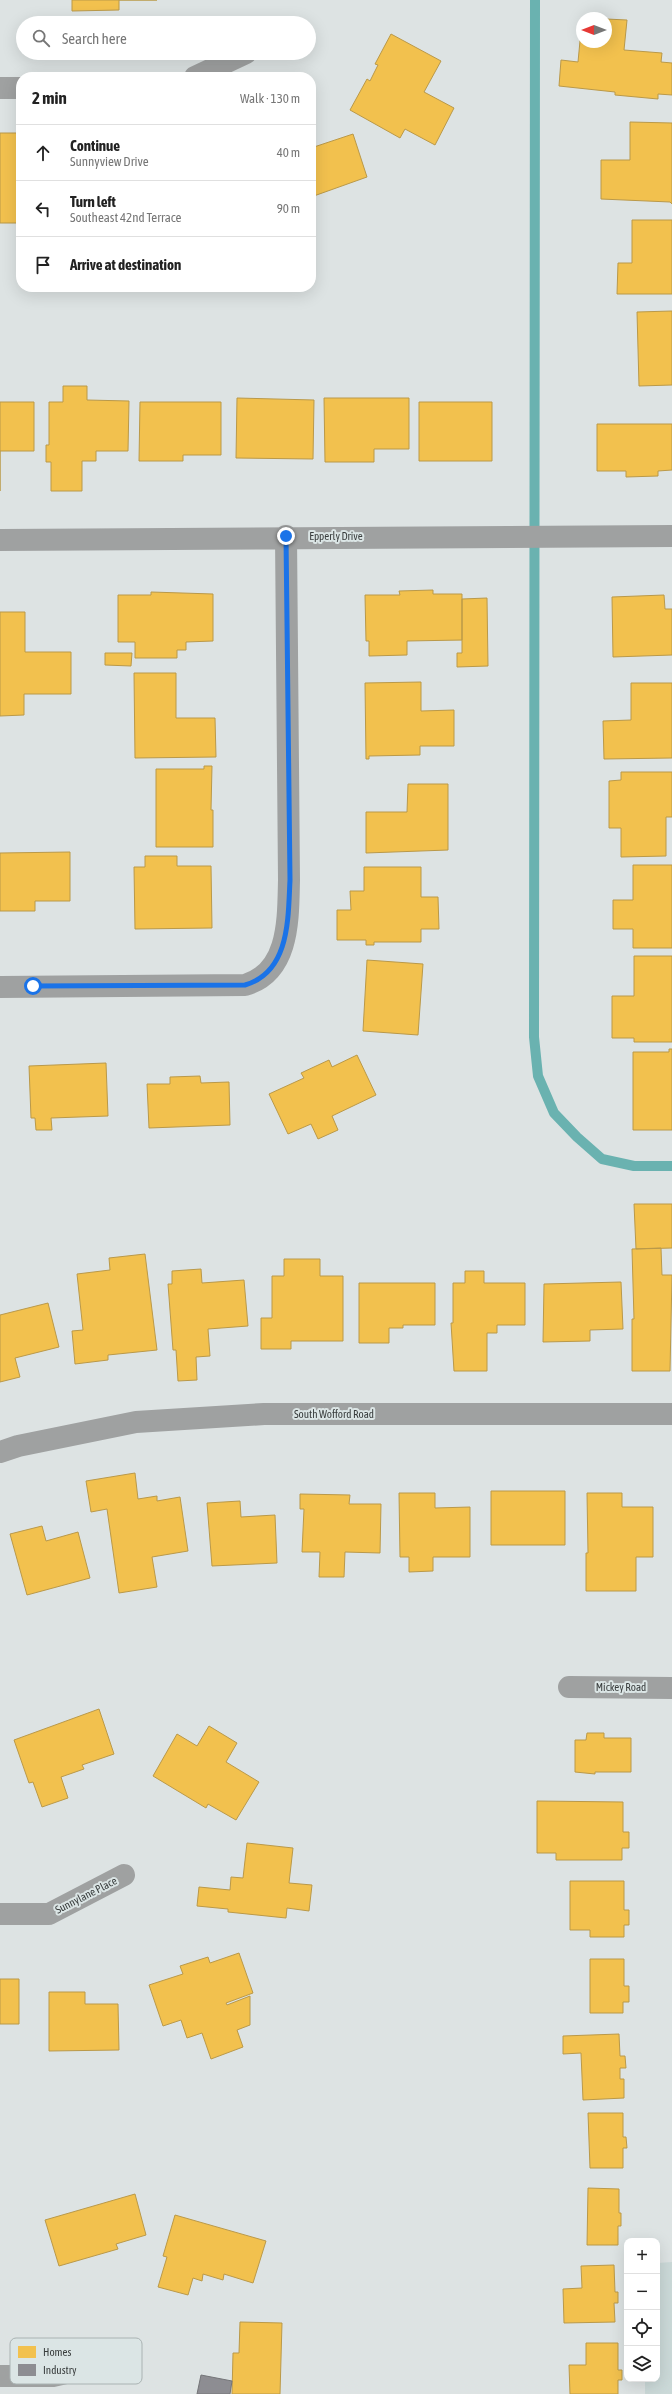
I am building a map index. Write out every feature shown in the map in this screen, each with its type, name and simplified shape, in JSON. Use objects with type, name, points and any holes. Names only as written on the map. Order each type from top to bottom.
[{"type":"street","points":[[206,72],[231,60]]},
{"type":"street","points":[[0,88],[16,88]]},
{"type":"street","points":[[0,987],[245,985],[258,981],[280,955],[288,920],[286,536]]},
{"type":"street","name":"Epperly Drive","points":[[0,540],[286,536],[672,536]]},
{"type":"street","name":"South Wofford Road","points":[[0,1452],[18,1446],[136,1422],[264,1414],[672,1414]]},
{"type":"street","name":"Mickey Road","points":[[569,1687],[672,1688]]},
{"type":"street","name":"Sunnylane Place","points":[[0,1914],[49,1914],[124,1875]]},
{"type":"shaded area","points":[[672,2262],[672,2394],[645,2394],[645,2382],[660,2382],[660,2263]]},
{"type":"building: Homes","points":[[72,0],[119,0],[119,10],[72,11]]},
{"type":"building: Homes","points":[[612,19],[627,20],[624,50],[662,53],[661,62],[672,63],[672,95],[658,94],[658,99],[615,95],[615,92],[559,86],[561,60],[578,62],[579,48],[612,48]]},
{"type":"building: Homes","points":[[391,34],[441,61],[424,92],[454,108],[435,145],[405,129],[400,138],[350,110],[367,79],[370,81],[378,65],[375,64]]},
{"type":"building: Homes","points":[[630,122],[672,123],[672,204],[670,202],[601,199],[601,160],[630,160]]},
{"type":"building: Homes","points":[[0,133],[16,133],[16,223],[0,223]]},
{"type":"building: Homes","points":[[353,134],[367,177],[316,195],[316,146]]},
{"type":"building: Homes","points":[[632,220],[672,220],[672,294],[617,294],[618,263],[632,263]]},
{"type":"building: Homes","points":[[672,311],[672,385],[639,386],[637,312]]},
{"type":"building: Homes","points":[[63,386],[87,386],[87,400],[129,401],[128,451],[96,451],[96,461],[82,461],[82,491],[51,491],[51,462],[46,462],[46,445],[49,445],[49,402],[63,402]]},
{"type":"building: Homes","points":[[237,398],[314,400],[313,459],[236,458]]},
{"type":"building: Homes","points":[[324,398],[409,398],[409,449],[374,449],[374,462],[325,462]]},
{"type":"building: Homes","points":[[0,402],[34,402],[34,451],[0,451]]},
{"type":"building: Homes","points":[[140,402],[221,402],[221,455],[183,455],[183,461],[139,461]]},
{"type":"building: Homes","points":[[419,402],[492,402],[492,461],[419,461]]},
{"type":"building: Homes","points":[[597,424],[672,424],[672,470],[658,471],[658,476],[626,477],[626,471],[597,471]]},
{"type":"building: Homes","points":[[433,590],[433,594],[462,594],[462,640],[407,641],[407,655],[369,656],[369,641],[366,641],[365,595],[400,595],[399,591]]},
{"type":"building: Homes","points":[[151,592],[213,594],[213,641],[186,642],[186,650],[177,650],[177,658],[135,658],[135,642],[118,642],[118,595],[151,595]]},
{"type":"building: Homes","points":[[664,595],[665,609],[672,609],[672,655],[613,657],[612,597]]},
{"type":"building: Homes","points":[[487,598],[488,666],[457,667],[457,653],[462,653],[462,599]]},
{"type":"building: Homes","points":[[0,612],[25,612],[25,652],[71,652],[71,694],[24,694],[24,715],[0,716]]},
{"type":"building: Homes","points":[[105,653],[132,653],[131,666],[105,665]]},
{"type":"building: Homes","points":[[134,673],[176,673],[176,718],[215,718],[216,757],[135,758]]},
{"type":"building: Homes","points":[[421,682],[421,711],[454,710],[454,746],[420,746],[420,755],[369,756],[369,759],[366,759],[365,683]]},
{"type":"building: Homes","points":[[631,683],[672,683],[672,758],[604,759],[603,721],[631,720]]},
{"type":"building: Homes","points":[[204,766],[212,766],[211,810],[213,810],[213,847],[156,847],[156,769],[204,769]]},
{"type":"building: Homes","points":[[621,772],[672,772],[672,817],[666,817],[666,856],[621,857],[621,828],[609,828],[609,781],[621,780]]},
{"type":"building: Homes","points":[[408,784],[448,784],[448,850],[366,853],[366,812],[407,812]]},
{"type":"building: Homes","points":[[70,852],[70,901],[35,901],[35,911],[0,911],[0,853]]},
{"type":"building: Homes","points":[[145,856],[177,856],[177,866],[211,866],[212,928],[135,929],[134,867],[145,867]]},
{"type":"building: Homes","points":[[633,865],[672,865],[672,948],[633,948],[633,929],[613,929],[613,900],[633,900]]},
{"type":"building: Homes","points":[[364,867],[421,867],[421,897],[438,897],[439,929],[421,929],[421,942],[374,942],[374,945],[366,945],[366,940],[337,940],[337,910],[351,910],[350,891],[364,891]]},
{"type":"building: Homes","points":[[634,956],[672,956],[672,1042],[634,1042],[634,1038],[612,1038],[612,996],[634,996]]},
{"type":"building: Homes","points":[[367,960],[423,964],[418,1035],[363,1031]]},
{"type":"building: Homes","points":[[669,1049],[672,1049],[672,1130],[633,1130],[633,1052],[669,1052]]},
{"type":"building: Homes","points":[[357,1055],[376,1095],[332,1116],[338,1130],[318,1139],[311,1124],[288,1134],[269,1094],[304,1078],[301,1073],[329,1060],[332,1067]]},
{"type":"building: Homes","points":[[106,1063],[108,1116],[51,1118],[52,1130],[36,1130],[35,1118],[31,1118],[29,1066]]},
{"type":"building: Homes","points":[[200,1076],[201,1083],[229,1082],[230,1125],[149,1128],[147,1084],[170,1084],[170,1077]]},
{"type":"building: Homes","points":[[634,1204],[672,1204],[672,1248],[636,1249]]},
{"type":"building: Homes","points":[[661,1248],[662,1275],[672,1275],[670,1371],[632,1371],[632,1319],[634,1319],[632,1249]]},
{"type":"building: Homes","points":[[145,1254],[157,1350],[108,1355],[108,1360],[75,1364],[72,1331],[83,1330],[77,1274],[110,1270],[109,1258]]},
{"type":"building: Homes","points":[[284,1259],[320,1259],[320,1276],[343,1276],[343,1341],[291,1341],[291,1349],[261,1349],[261,1318],[272,1318],[272,1276],[284,1276]]},
{"type":"building: Homes","points":[[201,1269],[202,1283],[244,1280],[248,1326],[208,1329],[210,1356],[196,1357],[197,1380],[178,1381],[176,1350],[173,1350],[168,1284],[172,1284],[172,1271]]},
{"type":"building: Homes","points":[[465,1271],[484,1271],[484,1283],[525,1283],[525,1325],[497,1325],[497,1333],[487,1333],[487,1371],[454,1371],[451,1323],[453,1323],[453,1283],[465,1283]]},
{"type":"building: Homes","points":[[621,1282],[623,1329],[590,1330],[590,1341],[543,1342],[544,1284]]},
{"type":"building: Homes","points":[[359,1283],[435,1283],[435,1325],[403,1325],[403,1328],[389,1328],[389,1343],[359,1343]]},
{"type":"building: Homes","points":[[48,1303],[59,1347],[15,1358],[20,1377],[0,1382],[0,1315]]},
{"type":"building: Homes","points":[[135,1473],[138,1499],[157,1496],[157,1501],[180,1497],[188,1551],[152,1557],[157,1587],[119,1593],[107,1509],[91,1512],[86,1481]]},
{"type":"building: Homes","points":[[491,1491],[565,1491],[565,1545],[491,1545]]},
{"type":"building: Homes","points":[[399,1493],[435,1493],[435,1508],[470,1507],[470,1557],[433,1557],[433,1571],[409,1572],[409,1557],[400,1557]]},
{"type":"building: Homes","points":[[587,1493],[622,1493],[622,1507],[653,1507],[653,1557],[636,1557],[636,1591],[586,1591],[586,1553],[588,1553]]},
{"type":"building: Homes","points":[[300,1494],[350,1495],[349,1504],[381,1504],[380,1553],[345,1552],[344,1577],[319,1577],[320,1552],[302,1552],[304,1509],[300,1509]]},
{"type":"building: Homes","points":[[240,1501],[241,1517],[275,1515],[277,1563],[212,1566],[207,1503]]},
{"type":"building: Homes","points":[[42,1526],[46,1541],[78,1532],[90,1578],[27,1595],[10,1534]]},
{"type":"building: Homes","points":[[99,1709],[114,1754],[82,1765],[84,1769],[61,1777],[68,1798],[42,1807],[33,1782],[29,1783],[14,1740]]},
{"type":"building: Homes","points":[[209,1726],[237,1743],[226,1762],[259,1782],[236,1820],[208,1804],[206,1808],[153,1776],[177,1734],[197,1746]]},
{"type":"building: Homes","points":[[587,1733],[604,1733],[604,1738],[631,1738],[631,1772],[595,1772],[595,1774],[575,1772],[575,1740],[586,1740]]},
{"type":"building: Homes","points":[[537,1801],[623,1802],[623,1832],[629,1832],[629,1848],[622,1848],[622,1860],[556,1860],[556,1853],[537,1853]]},
{"type":"building: Homes","points":[[247,1843],[293,1848],[289,1883],[312,1885],[309,1911],[287,1908],[286,1918],[228,1912],[228,1909],[197,1906],[199,1887],[230,1890],[231,1877],[243,1878]]},
{"type":"building: Homes","points":[[570,1881],[624,1881],[624,1910],[629,1910],[629,1925],[624,1925],[624,1937],[590,1937],[590,1930],[570,1930]]},
{"type":"building: Homes","points":[[239,1953],[253,1993],[226,2003],[227,2005],[250,1996],[250,2025],[237,2030],[243,2047],[211,2059],[202,2033],[187,2038],[181,2020],[163,2026],[149,1985],[183,1974],[180,1966],[208,1957],[210,1963]]},
{"type":"building: Homes","points":[[590,1959],[624,1959],[624,1986],[629,1986],[629,2002],[623,2002],[623,2013],[590,2013]]},
{"type":"building: Homes","points":[[0,1979],[19,1979],[19,2024],[0,2024]]},
{"type":"building: Homes","points":[[49,1992],[85,1992],[85,2004],[118,2004],[119,2050],[49,2051]]},
{"type":"building: Homes","points":[[619,2034],[620,2056],[625,2056],[626,2068],[620,2068],[620,2079],[624,2079],[624,2098],[583,2100],[581,2053],[563,2054],[563,2036]]},
{"type":"building: Homes","points":[[588,2113],[623,2113],[623,2137],[626,2137],[627,2148],[623,2148],[623,2168],[590,2168]]},
{"type":"building: Homes","points":[[588,2188],[619,2189],[619,2213],[621,2213],[621,2226],[618,2226],[618,2245],[587,2245]]},
{"type":"building: Homes","points":[[135,2194],[146,2235],[116,2244],[118,2249],[59,2266],[45,2220]]},
{"type":"building: Homes","points":[[175,2215],[266,2241],[253,2283],[224,2274],[223,2280],[203,2274],[202,2281],[193,2278],[188,2295],[158,2287],[167,2257],[163,2256]]},
{"type":"building: Homes","points":[[614,2265],[615,2292],[618,2292],[618,2303],[614,2303],[615,2322],[564,2323],[563,2289],[582,2288],[581,2266]]},
{"type":"building: Homes","points":[[240,2322],[282,2323],[280,2394],[232,2394],[233,2353],[239,2353]]},
{"type":"building: Homes","points":[[586,2343],[618,2343],[618,2370],[622,2370],[622,2380],[618,2380],[618,2394],[570,2394],[569,2365],[586,2365]]},
{"type":"building: Industry","points":[[201,2375],[232,2381],[230,2394],[197,2394]]},
{"type":"waterway","points":[[535,0],[534,1037],[538,1076],[554,1113],[577,1137],[602,1159],[634,1166],[672,1166]]},
{"type":"route","points":[[33,986],[245,985],[258,981],[280,955],[286,938],[290,880],[286,536]]}]
